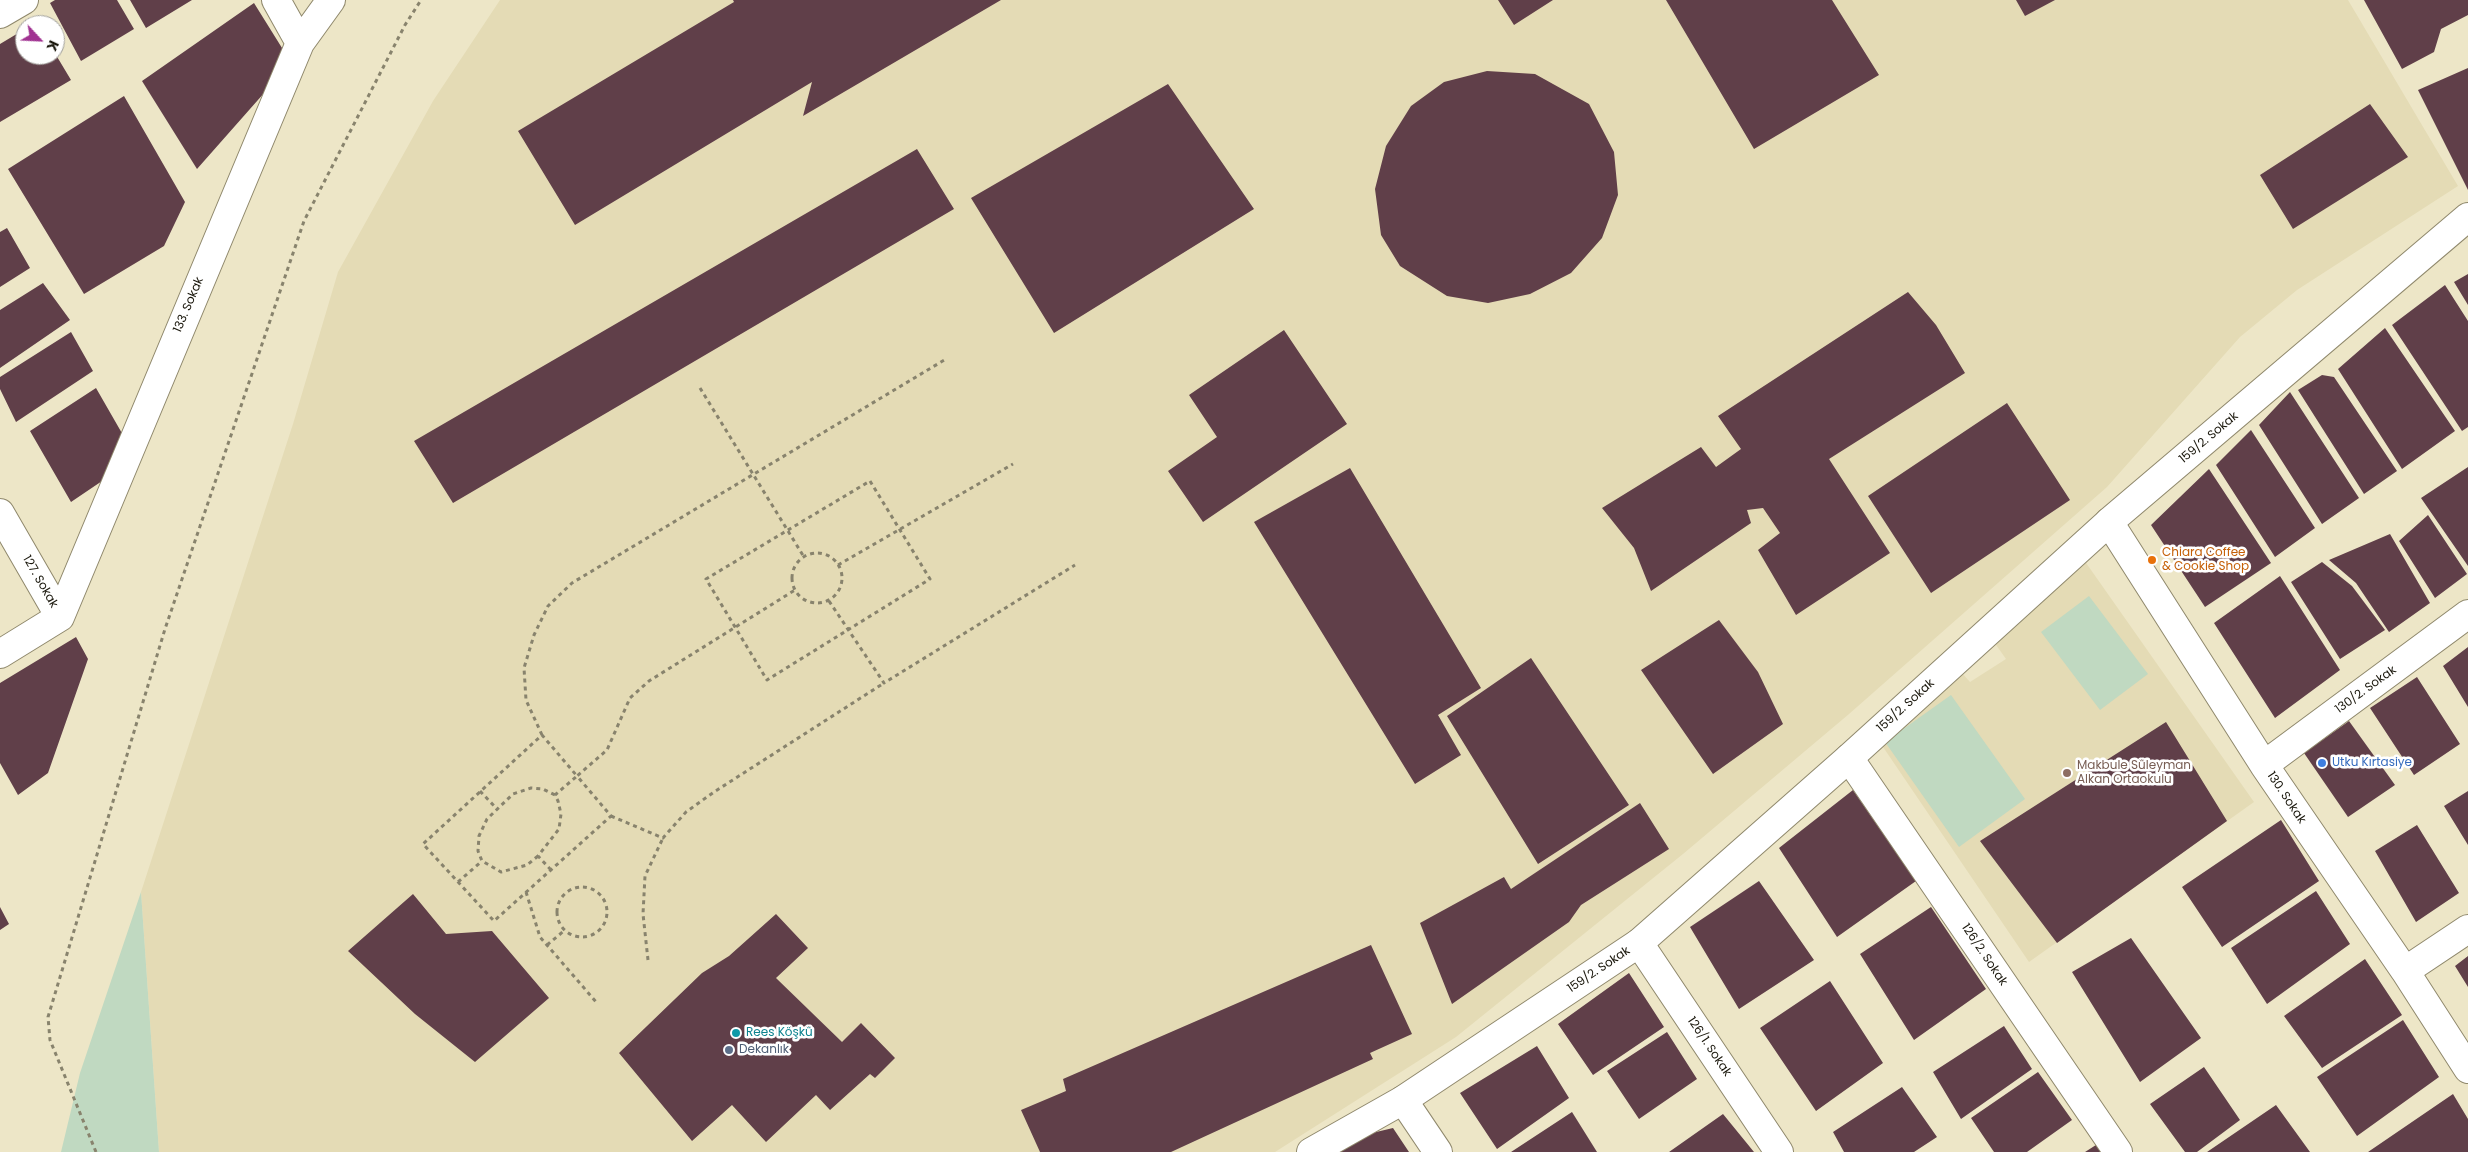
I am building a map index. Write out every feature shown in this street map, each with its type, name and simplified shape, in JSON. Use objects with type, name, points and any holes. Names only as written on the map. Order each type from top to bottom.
[{"type":"street","points":[[276,0],[300,43]]},
{"type":"street","name":"133. Sokak","points":[[60,617],[300,43],[331,0]]},
{"type":"street","name":"159/2. Sokak","points":[[1311,1152],[1403,1100],[1639,943],[1850,758],[2109,522],[2468,217]]},
{"type":"street","name":"127. Sokak","points":[[0,513],[60,617],[0,654]]},
{"type":"street","name":"130. Sokak","points":[[2109,522],[2264,765],[2405,972],[2468,1069]]},
{"type":"street","name":"130/2. Sokak","points":[[2264,765],[2468,614]]},
{"type":"street","name":"126/2. Sokak","points":[[1850,758],[2118,1152]]},
{"type":"street","points":[[2405,972],[2468,929]]},
{"type":"street","name":"126/1. Sokak","points":[[1639,943],[1779,1152]]},
{"type":"street","points":[[1403,1100],[1438,1152]]},
{"type":"path","points":[[96,1152],[50,1040],[48,1017],[165,629],[304,221],[405,25],[420,0]]},
{"type":"path","points":[[663,838],[611,816],[542,736],[526,700],[524,668],[534,635],[548,606],[572,583],[946,359]]},
{"type":"path","points":[[700,388],[804,557]]},
{"type":"path","points":[[838,565],[1013,464]]},
{"type":"path","points":[[870,481],[900,529],[930,578],[767,680],[706,579],[870,481]]},
{"type":"path","points":[[819,553],[826,555],[838,565],[842,572],[841,588],[829,600],[821,604],[804,601],[795,590],[792,579],[793,570],[804,557],[819,553]]},
{"type":"path","points":[[648,960],[644,914],[645,876],[663,838],[686,812],[884,683],[1075,565]]},
{"type":"path","points":[[555,795],[607,750],[630,698],[649,681],[795,590]]},
{"type":"path","points":[[829,600],[884,683]]},
{"type":"path","points":[[542,736],[422,844],[494,921],[611,816]]},
{"type":"path","points":[[531,788],[543,789],[555,795],[558,801],[561,814],[559,829],[538,856],[527,865],[501,872],[482,862],[478,851],[479,836],[487,819],[496,808],[513,794],[531,788]]},
{"type":"path","points":[[480,791],[496,808]]},
{"type":"path","points":[[538,856],[551,870]]},
{"type":"path","points":[[458,882],[482,862]]},
{"type":"path","points":[[585,887],[594,889],[600,894],[607,910],[606,918],[598,932],[582,937],[575,936],[565,930],[558,920],[556,911],[562,896],[569,890],[585,887]]},
{"type":"path","points":[[526,892],[540,937],[597,1003]]},
{"type":"path","points":[[547,945],[565,930]]},
{"type":"shaded area","points":[[500,0],[2348,0],[2458,186],[2297,290],[2240,337],[2107,487],[1849,714],[1683,854],[1456,1037],[1275,1152],[159,1152],[141,892],[293,424],[338,272],[433,101]]},
{"type":"shaded area","name":"Makbule Süleyman Alkan Ortaokulu","points":[[2084,560],[2254,802],[2029,962],[1881,744],[1961,672],[1970,682],[2006,659],[1994,642]]},
{"type":"green space","points":[[2089,596],[2148,674],[2100,710],[2041,632]]},
{"type":"green space","points":[[1951,695],[2025,799],[1959,847],[1885,742]]},
{"type":"green space","points":[[141,892],[159,1152],[61,1152],[80,1073]]},
{"type":"building","points":[[55,0],[117,0],[134,29],[81,61],[65,31],[65,15],[56,15],[50,3]]},
{"type":"building","points":[[130,0],[192,0],[146,28]]},
{"type":"building","points":[[733,0],[1001,0],[803,116],[812,82],[575,225],[518,131],[734,2]]},
{"type":"building","points":[[1498,0],[1553,0],[1514,25]]},
{"type":"building","points":[[1666,0],[1832,0],[1879,75],[1754,149]]},
{"type":"building","points":[[2016,0],[2055,0],[2025,16]]},
{"type":"building","points":[[2364,0],[2468,0],[2468,15],[2441,29],[2434,52],[2402,69]]},
{"type":"building","points":[[254,3],[287,56],[280,75],[197,169],[142,81]]},
{"type":"building","points":[[15,35],[15,65],[62,65],[71,80],[0,122],[0,44]]},
{"type":"building","points":[[2468,68],[2468,190],[2418,90]]},
{"type":"building","points":[[1487,71],[1535,74],[1589,104],[1614,152],[1618,195],[1602,238],[1571,273],[1530,294],[1488,303],[1447,296],[1400,266],[1381,235],[1375,189],[1386,146],[1411,106],[1444,82]]},
{"type":"building","points":[[1168,84],[1254,209],[1054,333],[971,198]]},
{"type":"building","points":[[124,96],[185,202],[164,246],[84,294],[8,169]]},
{"type":"building","points":[[2370,104],[2408,157],[2293,229],[2260,175]]},
{"type":"building","points":[[917,149],[954,209],[453,503],[414,441]]},
{"type":"building","points":[[7,228],[30,268],[0,287],[0,232]]},
{"type":"building","points":[[2468,274],[2468,305],[2454,282]]},
{"type":"building","points":[[43,283],[70,320],[0,368],[0,310]]},
{"type":"building","points":[[2445,285],[2468,321],[2468,427],[2462,431],[2392,325]]},
{"type":"building","points":[[1908,292],[1936,325],[1965,373],[1829,459],[1890,553],[1796,615],[1758,550],[1780,533],[1763,508],[1747,510],[1751,523],[1651,591],[1634,548],[1602,508],[1701,447],[1716,467],[1741,449],[1718,416]]},
{"type":"building","points":[[2385,328],[2455,431],[2402,469],[2338,369]]},
{"type":"building","points":[[1284,330],[1347,424],[1203,522],[1168,471],[1217,437],[1189,395]]},
{"type":"building","points":[[71,332],[93,371],[16,422],[0,389],[0,377]]},
{"type":"building","points":[[2322,375],[2334,377],[2397,471],[2364,494],[2298,390]]},
{"type":"building","points":[[96,388],[123,435],[105,479],[71,502],[30,431]]},
{"type":"building","points":[[2290,392],[2359,498],[2322,524],[2259,425]]},
{"type":"building","points":[[2007,403],[2070,500],[1931,593],[1868,496]]},
{"type":"building","points":[[2251,430],[2315,528],[2275,557],[2216,465]]},
{"type":"building","points":[[2468,467],[2468,566],[2421,498]]},
{"type":"building","points":[[1350,468],[1481,688],[1438,715],[1461,755],[1415,784],[1254,522]]},
{"type":"building","points":[[2209,469],[2271,563],[2205,607],[2151,525]]},
{"type":"building","points":[[2428,515],[2467,574],[2435,598],[2399,541]]},
{"type":"building","points":[[2390,534],[2430,603],[2389,632],[2356,583],[2329,560]]},
{"type":"building","points":[[2322,562],[2352,586],[2385,630],[2340,659],[2291,582]]},
{"type":"building","points":[[2280,576],[2340,670],[2275,718],[2214,623]]},
{"type":"building","points":[[1719,620],[1758,672],[1783,724],[1713,774],[1641,670]]},
{"type":"building","points":[[76,637],[88,659],[48,773],[18,795],[0,763],[0,683]]},
{"type":"building","points":[[2468,647],[2468,707],[2443,666]]},
{"type":"building","points":[[1531,658],[1629,805],[1538,864],[1447,716]]},
{"type":"building","points":[[2417,677],[2460,744],[2414,775],[2370,708]]},
{"type":"building","points":[[2349,721],[2395,785],[2348,817],[2304,753]]},
{"type":"building","points":[[2166,722],[2227,821],[2057,943],[1980,841]]},
{"type":"building","points":[[1853,790],[1916,881],[1837,937],[1779,848]]},
{"type":"building","points":[[2468,791],[2468,845],[2444,806]]},
{"type":"building","points":[[1640,803],[1669,849],[1581,905],[1569,922],[1452,1004],[1420,923],[1504,877],[1511,889]]},
{"type":"building","points":[[2281,820],[2319,881],[2222,947],[2182,887]]},
{"type":"building","points":[[2417,825],[2459,893],[2416,922],[2375,851]]},
{"type":"building","points":[[1759,881],[1814,960],[1739,1009],[1690,927]]},
{"type":"building","points":[[2316,891],[2350,944],[2267,1004],[2231,948]]},
{"type":"building","points":[[413,894],[446,934],[492,931],[549,998],[475,1062],[415,1014],[348,951]]},
{"type":"building","points":[[0,907],[9,924],[0,930]]},
{"type":"building","points":[[1931,907],[1986,989],[1914,1040],[1860,954]]},
{"type":"building","name":"Rees Köşkü","points":[[776,914],[808,948],[776,978],[842,1042],[861,1023],[895,1058],[875,1078],[870,1074],[830,1110],[816,1095],[766,1142],[732,1105],[692,1141],[619,1053],[702,973],[729,956]]},
{"type":"building","points":[[2131,938],[2201,1038],[2140,1082],[2072,972]]},
{"type":"building","points":[[1371,945],[1412,1034],[1370,1053],[1373,1059],[1171,1152],[1040,1152],[1021,1110],[1066,1091],[1063,1079]]},
{"type":"building","points":[[2468,956],[2468,987],[2455,966]]},
{"type":"building","points":[[2365,959],[2402,1015],[2322,1068],[2284,1016]]},
{"type":"building","points":[[1629,973],[1664,1027],[1593,1075],[1558,1024]]},
{"type":"building","points":[[1830,981],[1883,1063],[1816,1111],[1760,1028]]},
{"type":"building","points":[[2403,1020],[2439,1077],[2357,1136],[2317,1077]]},
{"type":"building","points":[[2004,1026],[2032,1069],[1961,1119],[1933,1072]]},
{"type":"building","points":[[1667,1032],[1697,1079],[1639,1119],[1607,1071]]},
{"type":"building","points":[[1537,1046],[1569,1098],[1497,1149],[1460,1093]]},
{"type":"building","points":[[2204,1067],[2240,1120],[2197,1152],[2185,1152],[2150,1104]]},
{"type":"building","points":[[2038,1072],[2072,1120],[2027,1152],[1994,1152],[1971,1118]]},
{"type":"building","points":[[1902,1087],[1937,1137],[1914,1152],[1844,1152],[1833,1132]]},
{"type":"building","points":[[2453,1094],[2468,1119],[2468,1152],[2368,1152]]},
{"type":"building","points":[[2276,1105],[2310,1152],[2207,1152]]},
{"type":"building","points":[[1572,1112],[1597,1152],[1511,1152]]},
{"type":"building","points":[[1723,1114],[1754,1152],[1669,1152]]},
{"type":"building","points":[[1393,1128],[1409,1152],[1338,1152],[1372,1133]]},
{"type":"building","points":[[2096,1145],[2101,1152],[2085,1152]]},
{"type":"place","name":"Chiara Coffee & Cookie Shop","points":[[2152,560]]},
{"type":"place","name":"Utku Kırtasiye","points":[[2322,763]]},
{"type":"place","name":"Makbule Süleyman Alkan Ortaokulu","points":[[2067,773]]},
{"type":"place","name":"Rees Köşkü","points":[[736,1033]]},
{"type":"place","name":"Dekanlık","points":[[729,1050]]}]
